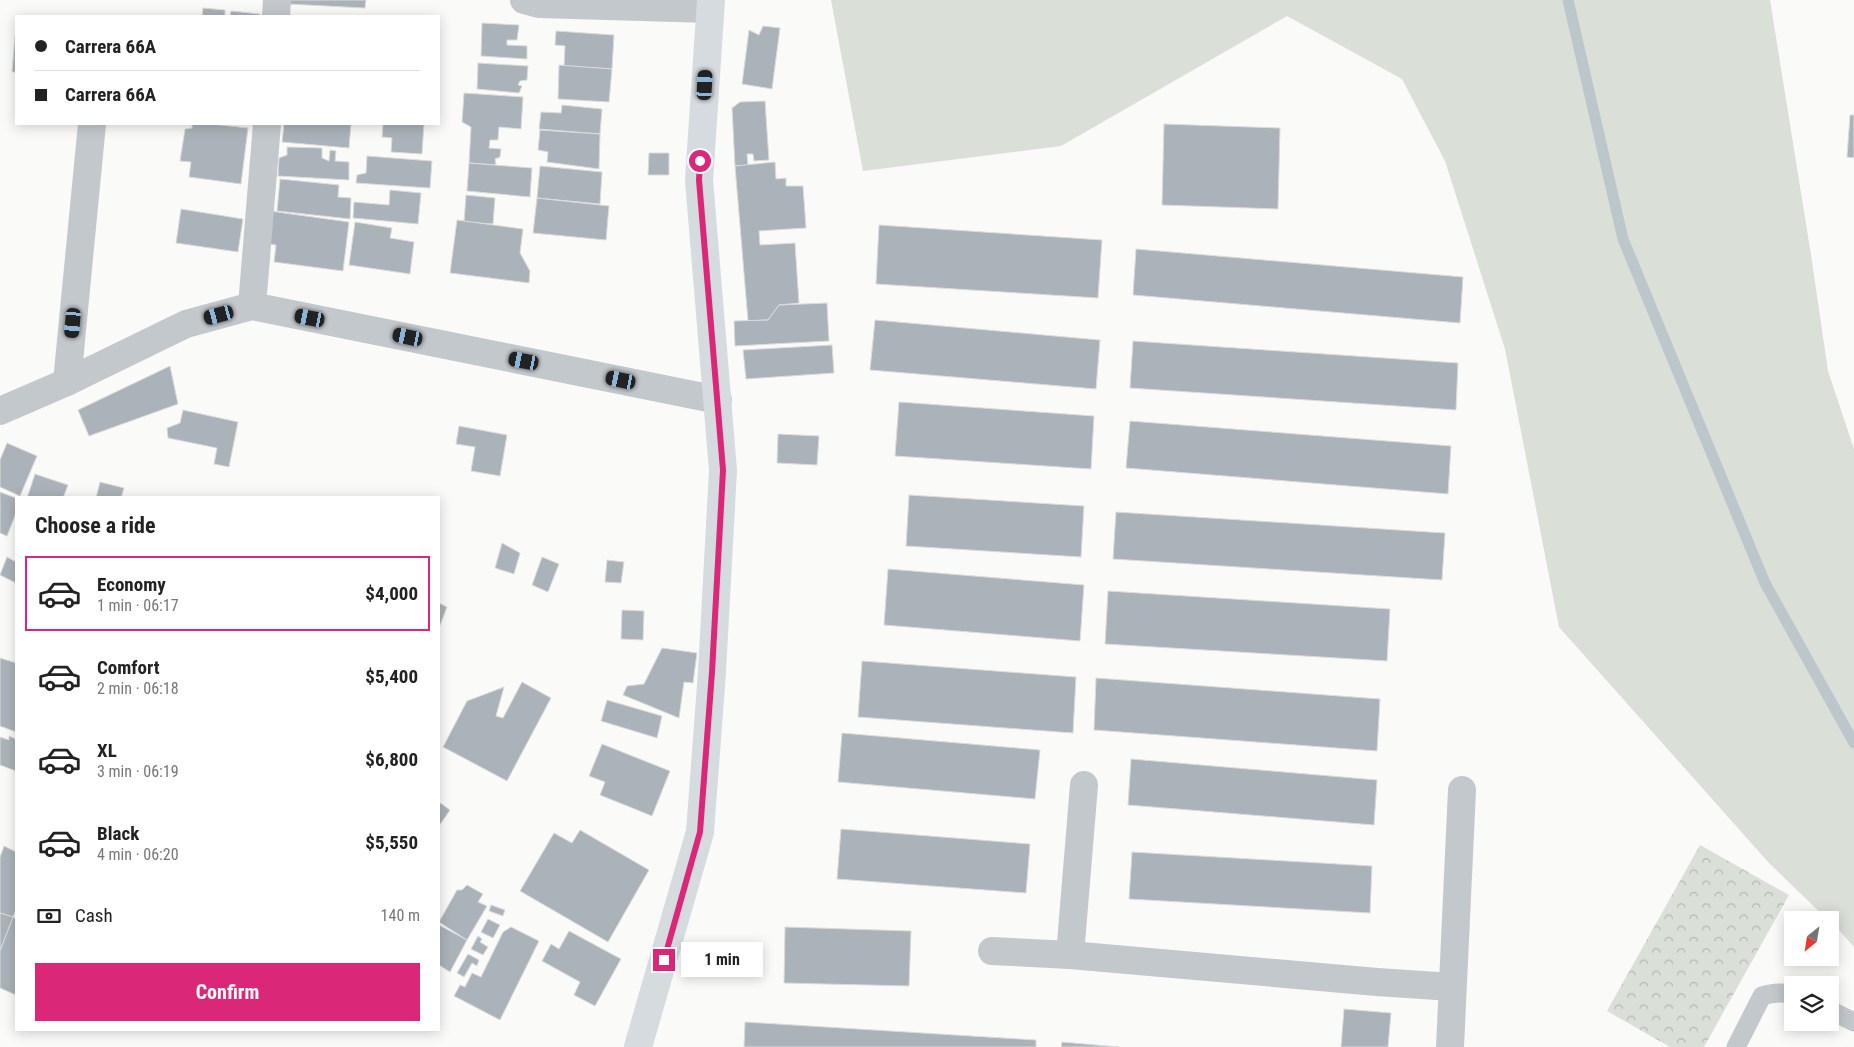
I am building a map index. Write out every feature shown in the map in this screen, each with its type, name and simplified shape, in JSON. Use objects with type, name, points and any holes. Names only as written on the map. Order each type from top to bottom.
[{"type":"street","points":[[276,15],[277,0]]},
{"type":"street","points":[[524,0],[539,4],[710,5],[699,180],[723,470],[712,672],[700,832],[638,1047]]},
{"type":"street","points":[[67,382],[92,125]]},
{"type":"street","points":[[252,306],[267,125]]},
{"type":"street","points":[[0,411],[67,382],[186,324],[252,306],[718,400]]},
{"type":"street","points":[[1070,955],[1084,785]]},
{"type":"street","points":[[1450,1047],[1462,790]]},
{"type":"street","points":[[992,951],[1070,955],[1452,987]]},
{"type":"lane","points":[[1736,1047],[1762,996],[1772,992],[1784,992]]},
{"type":"lane","points":[[1839,1014],[1854,1022]]},
{"type":"green space","points":[[831,0],[1770,0],[1828,371],[1854,449],[1854,947],[1839,930],[1839,911],[1819,911],[1769,863],[1559,627],[1505,349],[1445,161],[1402,79],[1287,16],[1061,146],[863,171]]},
{"type":"green space","points":[[1700,845],[1789,895],[1704,1047],[1670,1047],[1607,1011]]},
{"type":"building","points":[[289,0],[366,0],[365,8],[288,4]]},
{"type":"building","points":[[203,8],[225,10],[225,15],[202,15]]},
{"type":"building","points":[[231,11],[260,14],[260,15],[230,15]]},
{"type":"building","points":[[482,23],[519,25],[517,40],[507,40],[507,45],[527,46],[527,59],[481,56]]},
{"type":"building","points":[[763,26],[780,28],[772,89],[742,84],[749,30],[759,35]]},
{"type":"building","points":[[556,31],[614,35],[612,69],[564,66],[565,46],[555,45]]},
{"type":"building","points":[[15,36],[15,72],[12,72]]},
{"type":"building","points":[[478,63],[528,66],[527,80],[520,81],[518,85],[522,86],[519,93],[477,89]]},
{"type":"building","points":[[559,65],[612,69],[609,102],[558,99]]},
{"type":"building","points":[[464,93],[523,97],[521,129],[499,127],[498,140],[490,140],[489,148],[501,149],[500,157],[495,159],[496,165],[469,163],[471,127],[462,122]]},
{"type":"building","points":[[765,101],[769,160],[754,161],[753,154],[747,154],[748,166],[735,166],[732,108],[740,102]]},
{"type":"building","points":[[562,105],[602,109],[600,134],[539,129],[541,112],[561,113]]},
{"type":"building","points":[[1850,115],[1854,115],[1854,158],[1847,157]]},
{"type":"building","points":[[1164,124],[1280,128],[1278,209],[1162,205]]},
{"type":"building","points":[[192,125],[220,125],[248,128],[241,184],[189,177],[191,162],[180,161],[185,129],[192,128]]},
{"type":"building","points":[[284,125],[351,125],[349,148],[282,142]]},
{"type":"building","points":[[383,125],[424,125],[422,154],[391,152],[392,138],[382,137]]},
{"type":"building","points":[[540,130],[600,134],[599,169],[547,162],[548,152],[538,150]]},
{"type":"building","points":[[287,147],[322,148],[322,158],[329,161],[330,150],[336,151],[335,161],[349,162],[349,180],[278,176],[279,158],[287,155]]},
{"type":"building","points":[[649,153],[669,153],[669,175],[648,175]]},
{"type":"building","points":[[367,156],[432,161],[430,188],[356,183],[357,175],[366,173]]},
{"type":"building","points":[[775,162],[776,179],[786,178],[786,186],[803,186],[806,228],[759,231],[760,245],[795,243],[799,303],[779,305],[768,320],[748,321],[735,166]]},
{"type":"building","points":[[469,163],[532,168],[530,197],[467,191]]},
{"type":"building","points":[[540,166],[602,172],[600,204],[537,198]]},
{"type":"building","points":[[280,179],[339,185],[338,197],[351,198],[350,219],[277,211]]},
{"type":"building","points":[[390,190],[421,193],[418,224],[353,218],[354,202],[389,205]]},
{"type":"building","points":[[466,195],[495,198],[493,224],[464,222]]},
{"type":"building","points":[[537,198],[609,206],[606,240],[533,233]]},
{"type":"building","points":[[181,209],[243,219],[238,252],[176,243]]},
{"type":"building","points":[[270,211],[349,222],[343,271],[274,262],[276,245],[265,244]]},
{"type":"building","points":[[457,220],[523,229],[520,253],[530,271],[529,283],[450,273]]},
{"type":"building","points":[[355,222],[392,228],[390,238],[414,242],[410,274],[349,265]]},
{"type":"building","points":[[879,225],[1102,240],[1098,298],[876,284]]},
{"type":"building","points":[[1136,249],[1463,277],[1460,323],[1133,295]]},
{"type":"building","points":[[827,303],[829,341],[735,346],[734,321],[768,320],[779,305]]},
{"type":"building","points":[[875,320],[1100,340],[1096,389],[870,370]]},
{"type":"building","points":[[1133,341],[1458,363],[1456,410],[1130,388]]},
{"type":"building","points":[[832,345],[834,373],[746,379],[743,350]]},
{"type":"building","points":[[170,366],[178,404],[89,436],[78,410]]},
{"type":"building","points":[[899,402],[1094,416],[1091,469],[895,456]]},
{"type":"building","points":[[183,410],[238,422],[229,467],[214,464],[217,448],[168,438],[167,428],[180,423]]},
{"type":"building","points":[[1130,421],[1451,446],[1448,494],[1126,468]]},
{"type":"building","points":[[459,426],[507,435],[500,476],[471,471],[475,447],[456,444]]},
{"type":"building","points":[[778,434],[819,436],[817,465],[777,463]]},
{"type":"building","points":[[7,443],[37,456],[20,496],[0,487],[0,460]]},
{"type":"building","points":[[35,474],[68,485],[64,496],[28,496]]},
{"type":"building","points":[[100,482],[124,488],[122,496],[96,496]]},
{"type":"building","points":[[0,492],[15,498],[15,516],[7,536],[0,533]]},
{"type":"building","points":[[909,495],[1084,506],[1081,557],[906,546]]},
{"type":"building","points":[[1116,512],[1445,533],[1442,580],[1113,559]]},
{"type":"building","points":[[502,543],[520,553],[514,574],[495,568]]},
{"type":"building","points":[[7,557],[15,561],[15,582],[0,575]]},
{"type":"building","points":[[542,557],[559,564],[548,592],[532,585]]},
{"type":"building","points":[[607,560],[624,562],[621,583],[605,582]]},
{"type":"building","points":[[888,569],[1084,585],[1080,641],[884,625]]},
{"type":"building","points":[[1108,591],[1390,609],[1387,661],[1105,644]]},
{"type":"building","points":[[440,604],[447,607],[440,625]]},
{"type":"building","points":[[622,610],[644,611],[643,640],[621,639]]},
{"type":"building","points":[[662,648],[697,653],[693,683],[684,682],[679,718],[623,695],[627,686],[644,684]]},
{"type":"building","points":[[0,658],[15,663],[15,732],[0,726]]},
{"type":"building","points":[[862,661],[1076,677],[1073,733],[858,717]]},
{"type":"building","points":[[1096,678],[1380,699],[1377,751],[1094,730]]},
{"type":"building","points":[[522,682],[551,698],[507,781],[443,747],[467,701],[504,687],[496,716],[503,718]]},
{"type":"building","points":[[607,700],[662,716],[657,738],[601,721]]},
{"type":"building","points":[[842,733],[1040,750],[1035,799],[838,782]]},
{"type":"building","points":[[9,736],[15,739],[15,771],[0,765],[0,737],[9,740]]},
{"type":"building","points":[[602,744],[670,771],[652,816],[600,795],[605,782],[589,776]]},
{"type":"building","points":[[1131,759],[1377,780],[1374,825],[1128,805]]},
{"type":"building","points":[[440,803],[450,810],[440,825]]},
{"type":"building","points":[[841,829],[1030,844],[1026,893],[837,879]]},
{"type":"building","points":[[580,830],[649,870],[608,942],[520,891],[554,833],[572,843]]},
{"type":"building","points":[[4,846],[15,852],[15,912],[13,917],[0,913],[0,857]]},
{"type":"building","points":[[1132,852],[1372,866],[1370,913],[1129,899]]},
{"type":"building","points":[[467,885],[483,894],[478,902],[487,906],[467,940],[440,923],[457,890],[462,890]]},
{"type":"building","points":[[491,905],[505,910],[503,916],[489,911]]},
{"type":"building","points":[[0,913],[13,917],[0,951]]},
{"type":"building","points":[[13,917],[15,918],[15,995],[0,988],[0,951]]},
{"type":"building","points":[[488,919],[500,925],[493,938],[481,932]]},
{"type":"building","points":[[440,926],[467,940],[450,972],[440,966]]},
{"type":"building","points":[[511,927],[539,941],[500,1020],[454,996],[460,985],[465,987],[472,973],[481,977],[503,932]]},
{"type":"building","points":[[785,927],[911,931],[909,986],[784,983]]},
{"type":"building","points":[[569,931],[621,959],[595,1006],[574,995],[580,982],[542,961],[551,944],[559,949]]},
{"type":"building","points":[[478,936],[482,939],[480,942],[488,947],[483,955],[471,949]]},
{"type":"building","points":[[468,954],[479,960],[477,966],[472,963],[464,977],[457,973]]},
{"type":"building","points":[[1344,1009],[1391,1013],[1388,1047],[1341,1047]]},
{"type":"building","points":[[745,1022],[1036,1040],[1036,1047],[744,1047]]},
{"type":"building","points":[[1062,1042],[1119,1047],[1061,1047]]},
{"type":"waterway","points":[[1568,0],[1623,239],[1765,583],[1854,743]]},
{"type":"route","points":[[664,960],[700,832],[712,672],[723,470],[699,180],[700,161]]}]
